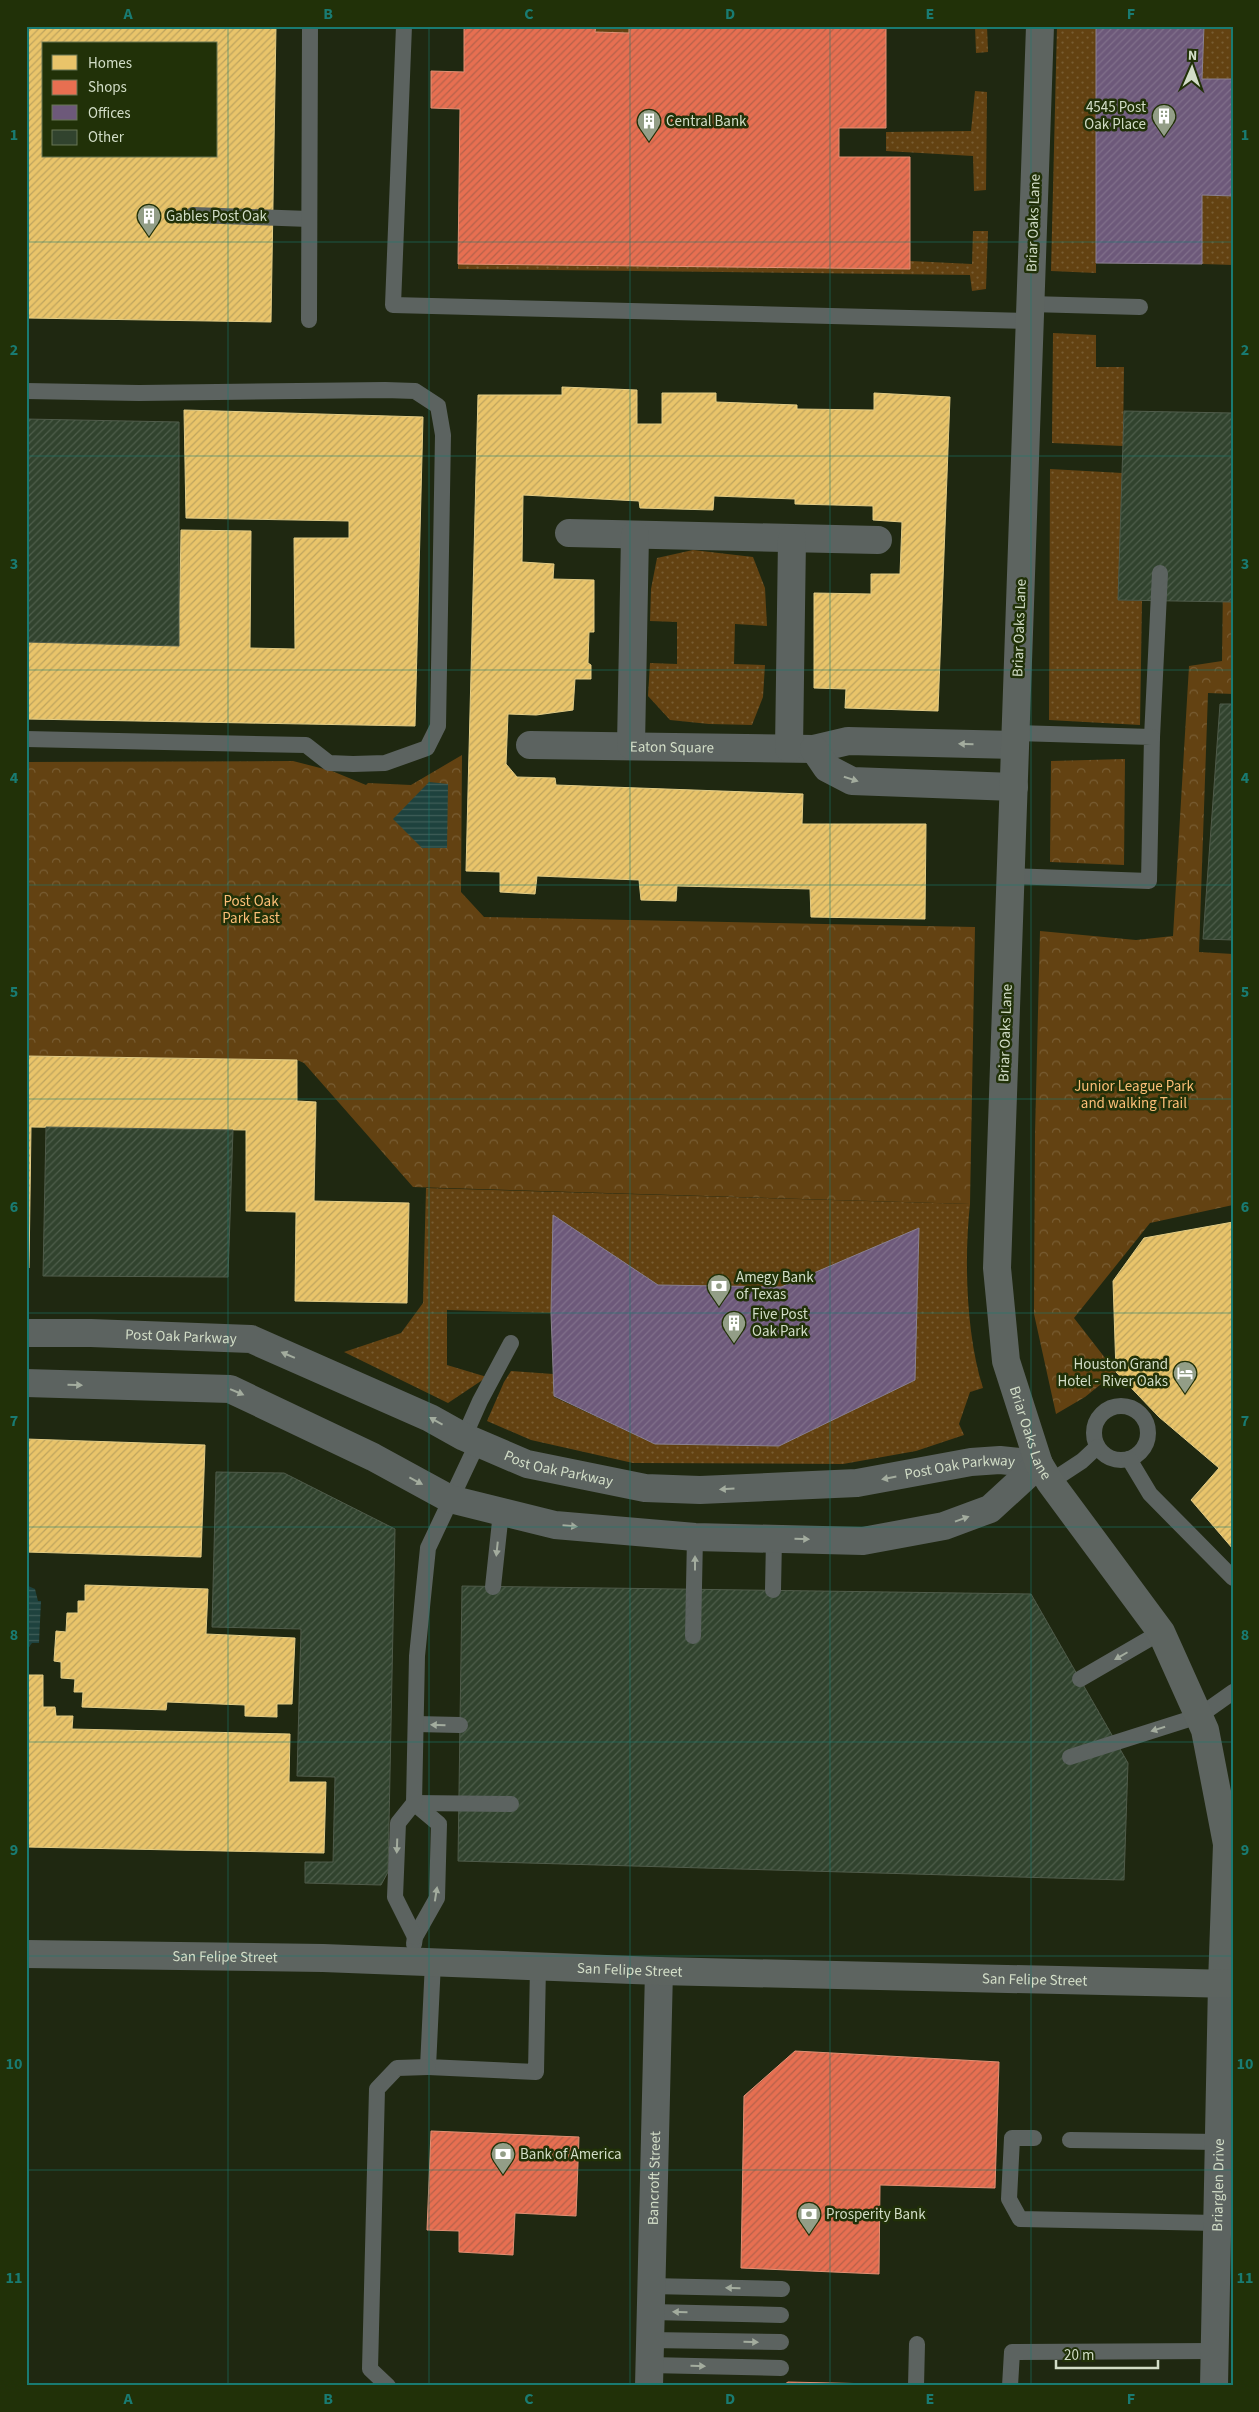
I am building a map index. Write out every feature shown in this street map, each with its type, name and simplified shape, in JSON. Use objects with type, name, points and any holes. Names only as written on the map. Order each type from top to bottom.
[{"type":"street","name":"Briar Oaks Lane","points":[[1040,26],[997,1268],[1006,1361],[1044,1473],[1161,1632],[1206,1730],[1227,1844],[1227,1983]]},
{"type":"street","points":[[569,533],[878,540]]},
{"type":"street","points":[[631,745],[635,535]]},
{"type":"street","points":[[792,539],[802,749],[827,768],[852,781],[1014,787]]},
{"type":"street","name":"Eaton Square","points":[[530,745],[802,749],[848,741],[1015,739]]},
{"type":"street","name":"Post Oak Parkway","points":[[26,1333],[91,1333],[251,1339],[430,1418],[471,1440],[527,1464],[645,1488],[700,1490],[858,1484],[971,1462],[1000,1460],[1044,1473]]},
{"type":"street","name":"Post Oak Parkway","points":[[26,1383],[230,1389],[373,1458],[450,1499],[555,1525],[695,1537],[863,1541],[944,1526],[990,1509],[1044,1473]]},
{"type":"street","name":"San Felipe Street","points":[[26,1954],[323,1958],[421,1953],[538,1966],[659,1971],[1227,1983]]},
{"type":"street","name":"Bancroft Street","points":[[649,2364],[659,1971]]},
{"type":"street","name":"Briarglen Drive","points":[[1214,2386],[1214,2351],[1222,2236],[1219,2142],[1227,1983]]},
{"type":"lane","points":[[309,320],[310,26]]},
{"type":"lane","points":[[404,26],[393,305],[1030,312],[1140,307]]},
{"type":"lane","points":[[193,215],[309,219]]},
{"type":"lane","points":[[26,391],[139,393],[415,391],[438,406],[443,435],[438,726],[427,748],[385,763],[352,764],[329,762],[306,745],[26,740]]},
{"type":"lane","points":[[1010,876],[1149,881],[1152,737],[1160,573]]},
{"type":"lane","points":[[1015,739],[1152,737]]},
{"type":"lane","points":[[421,1953],[396,1897],[398,1823],[414,1803],[417,1656],[428,1548],[450,1499],[471,1440],[480,1401],[511,1343]]},
{"type":"lane","points":[[1127,1406],[1142,1415],[1148,1431],[1144,1448],[1130,1459],[1111,1458],[1097,1446],[1094,1429],[1097,1420],[1110,1408],[1127,1406]]},
{"type":"lane","points":[[1044,1473],[1082,1461],[1097,1446]]},
{"type":"lane","points":[[1130,1459],[1150,1494],[1233,1578]]},
{"type":"lane","points":[[493,1587],[501,1512]]},
{"type":"lane","points":[[693,1636],[695,1537]]},
{"type":"lane","points":[[773,1590],[774,1539]]},
{"type":"lane","points":[[1080,1679],[1161,1632]]},
{"type":"lane","points":[[1070,1758],[1199,1716],[1233,1692]]},
{"type":"lane","points":[[416,1724],[460,1725]]},
{"type":"lane","points":[[414,1803],[511,1804]]},
{"type":"lane","points":[[414,1803],[438,1824],[437,1898],[421,1953],[428,2067]]},
{"type":"lane","points":[[388,2386],[370,2369],[377,2089],[397,2068],[428,2067],[536,2072],[538,1966]]},
{"type":"lane","points":[[1034,2138],[1012,2138],[1009,2199],[1020,2219],[1222,2236]]},
{"type":"lane","points":[[1070,2140],[1219,2142]]},
{"type":"lane","points":[[651,2299],[782,2288]]},
{"type":"lane","points":[[651,2299],[781,2315]]},
{"type":"lane","points":[[649,2364],[781,2342]]},
{"type":"lane","points":[[916,2386],[917,2344]]},
{"type":"lane","points":[[1010,2386],[1012,2352],[1214,2351]]},
{"type":"lane","points":[[649,2364],[781,2368]]},
{"type":"green space","points":[[596,26],[629,26],[629,33],[595,32]]},
{"type":"green space","points":[[975,26],[987,26],[988,52],[976,53]]},
{"type":"green space","points":[[1057,26],[1096,26],[1096,273],[1051,271]]},
{"type":"green space","points":[[1204,27],[1233,27],[1233,79],[1202,79]]},
{"type":"green space","points":[[975,91],[987,92],[986,190],[974,191],[973,156],[886,151],[886,132],[971,131]]},
{"type":"green space","points":[[1202,195],[1233,196],[1233,265],[1202,264]]},
{"type":"green space","points":[[973,231],[988,231],[986,289],[972,291],[970,275],[458,269],[458,264],[910,261],[972,264]]},
{"type":"green space","points":[[1053,333],[1096,335],[1096,367],[1124,367],[1123,446],[1052,443]]},
{"type":"green space","points":[[1050,469],[1122,473],[1118,600],[1142,601],[1140,725],[1049,720]]},
{"type":"green space","points":[[693,550],[753,557],[765,588],[767,626],[735,624],[734,664],[765,665],[763,697],[752,725],[709,724],[670,720],[648,696],[650,663],[677,664],[677,622],[650,621],[651,589],[657,558]]},
{"type":"green space","name":"Junior League Park and walking Trail","points":[[1223,581],[1233,582],[1233,694],[1208,693],[1199,952],[1233,954],[1233,1205],[1150,1223],[1074,1318],[1116,1372],[1085,1397],[1056,1414],[1034,1314],[1035,1134],[1040,931],[1136,940],[1173,936],[1189,666],[1222,661]]},
{"type":"green space","name":"Post Oak Park East","points":[[462,755],[461,892],[484,917],[975,927],[970,1204],[413,1187],[304,1063],[297,1060],[26,1056],[26,762],[293,761],[332,771],[366,785],[368,783],[411,785]]},
{"type":"green space","points":[[1125,759],[1124,865],[1050,862],[1051,761]]},
{"type":"green space","points":[[426,1188],[970,1204],[967,1248],[968,1297],[973,1345],[983,1388],[970,1392],[959,1424],[964,1435],[916,1451],[843,1464],[633,1463],[531,1440],[487,1421],[504,1382],[511,1371],[553,1374],[554,1397],[655,1444],[779,1446],[915,1380],[919,1229],[781,1287],[658,1285],[553,1215],[551,1313],[447,1310],[447,1365],[487,1377],[448,1403],[344,1352],[401,1333],[423,1303]]},
{"type":"water","points":[[429,782],[448,784],[447,848],[422,848],[393,819]]},
{"type":"water","points":[[26,1585],[35,1589],[38,1601],[41,1601],[39,1643],[32,1643],[26,1651]]},
{"type":"building: Homes","name":"Gables Post Oak","points":[[26,26],[276,26],[271,322],[26,318]]},
{"type":"building: Homes","points":[[562,387],[637,390],[637,424],[662,424],[662,393],[716,393],[716,402],[797,405],[797,409],[874,410],[874,393],[950,397],[938,711],[845,708],[846,689],[814,688],[814,593],[871,594],[871,574],[900,574],[902,522],[873,520],[873,506],[795,504],[795,499],[714,496],[713,510],[640,508],[639,501],[523,495],[522,562],[554,564],[553,579],[594,580],[594,632],[589,632],[588,663],[591,665],[591,679],[575,679],[573,710],[536,715],[508,714],[506,764],[517,777],[555,778],[556,785],[803,794],[802,824],[926,824],[925,919],[811,917],[810,889],[677,886],[676,901],[641,900],[639,880],[537,876],[535,894],[500,892],[500,872],[466,871],[478,395],[562,395]]},
{"type":"building: Homes","points":[[184,410],[423,417],[415,726],[26,719],[26,642],[179,646],[181,530],[251,531],[250,648],[295,649],[294,538],[349,538],[349,521],[186,518]]},
{"type":"building: Homes","points":[[26,1056],[297,1060],[297,1101],[316,1102],[314,1201],[409,1203],[407,1303],[295,1301],[296,1212],[246,1211],[246,1130],[31,1127],[29,1268],[26,1268]]},
{"type":"building: Homes","name":"Houston Grand Hotel - River Oaks","points":[[1233,1222],[1233,1549],[1191,1500],[1219,1468],[1159,1417],[1116,1372],[1113,1281],[1144,1238]]},
{"type":"building: Homes","points":[[26,1439],[205,1445],[201,1557],[26,1552]]},
{"type":"building: Homes","points":[[85,1585],[208,1589],[206,1634],[295,1638],[292,1704],[277,1704],[277,1717],[245,1716],[245,1705],[167,1702],[166,1710],[82,1707],[83,1692],[74,1692],[75,1679],[61,1678],[61,1662],[54,1661],[56,1631],[66,1632],[67,1613],[78,1613],[78,1601],[85,1601]]},
{"type":"building: Homes","points":[[26,1675],[43,1675],[43,1707],[55,1707],[56,1716],[73,1716],[72,1729],[290,1734],[289,1782],[326,1782],[324,1853],[26,1847]]},
{"type":"building: Shops","name":"Central Bank","points":[[464,26],[596,26],[595,32],[629,33],[629,26],[886,26],[886,128],[839,128],[839,157],[910,157],[910,269],[458,264],[460,109],[431,108],[431,71],[464,72]]},
{"type":"building: Shops","points":[[795,2051],[999,2062],[995,2188],[880,2185],[879,2274],[741,2268],[744,2096]]},
{"type":"building: Shops","name":"Bank of America","points":[[431,2131],[579,2137],[576,2216],[515,2213],[513,2255],[459,2252],[459,2231],[427,2230]]},
{"type":"building: Shops","points":[[788,2382],[876,2384],[876,2386],[782,2386]]},
{"type":"building: Offices","name":"4545 Post Oak Place","points":[[1096,26],[1204,26],[1202,79],[1233,79],[1233,196],[1202,195],[1202,264],[1096,263]]},
{"type":"building: Offices","name":"Five Post Oak Park","points":[[553,1215],[658,1285],[781,1287],[919,1228],[915,1380],[779,1446],[655,1444],[554,1396],[551,1313]]},
{"type":"building: Other","points":[[1124,411],[1233,413],[1233,602],[1118,600]]},
{"type":"building: Other","points":[[26,419],[179,422],[179,646],[26,642]]},
{"type":"building: Other","points":[[1220,704],[1233,704],[1233,940],[1203,939]]},
{"type":"building: Other","points":[[46,1127],[233,1130],[228,1277],[43,1276]]},
{"type":"building: Other","points":[[216,1472],[284,1473],[395,1529],[388,1872],[381,1885],[305,1883],[305,1862],[333,1862],[335,1777],[297,1776],[301,1629],[212,1627]]},
{"type":"building: Other","points":[[462,1586],[1031,1594],[1128,1763],[1124,1880],[458,1861]]},
{"type":"place","name":"4545 Post Oak Place","points":[[1164,137]]},
{"type":"place","name":"Central Bank","points":[[649,142]]},
{"type":"place","name":"Gables Post Oak","points":[[149,237]]},
{"type":"place","name":"Amegy Bank of Texas","points":[[719,1307]]},
{"type":"place","name":"Five Post Oak Park","points":[[734,1344]]},
{"type":"place","name":"Houston Grand Hotel - River Oaks","points":[[1185,1394]]},
{"type":"place","name":"Bank of America","points":[[503,2175]]},
{"type":"place","name":"Prosperity Bank","points":[[809,2235]]}]
